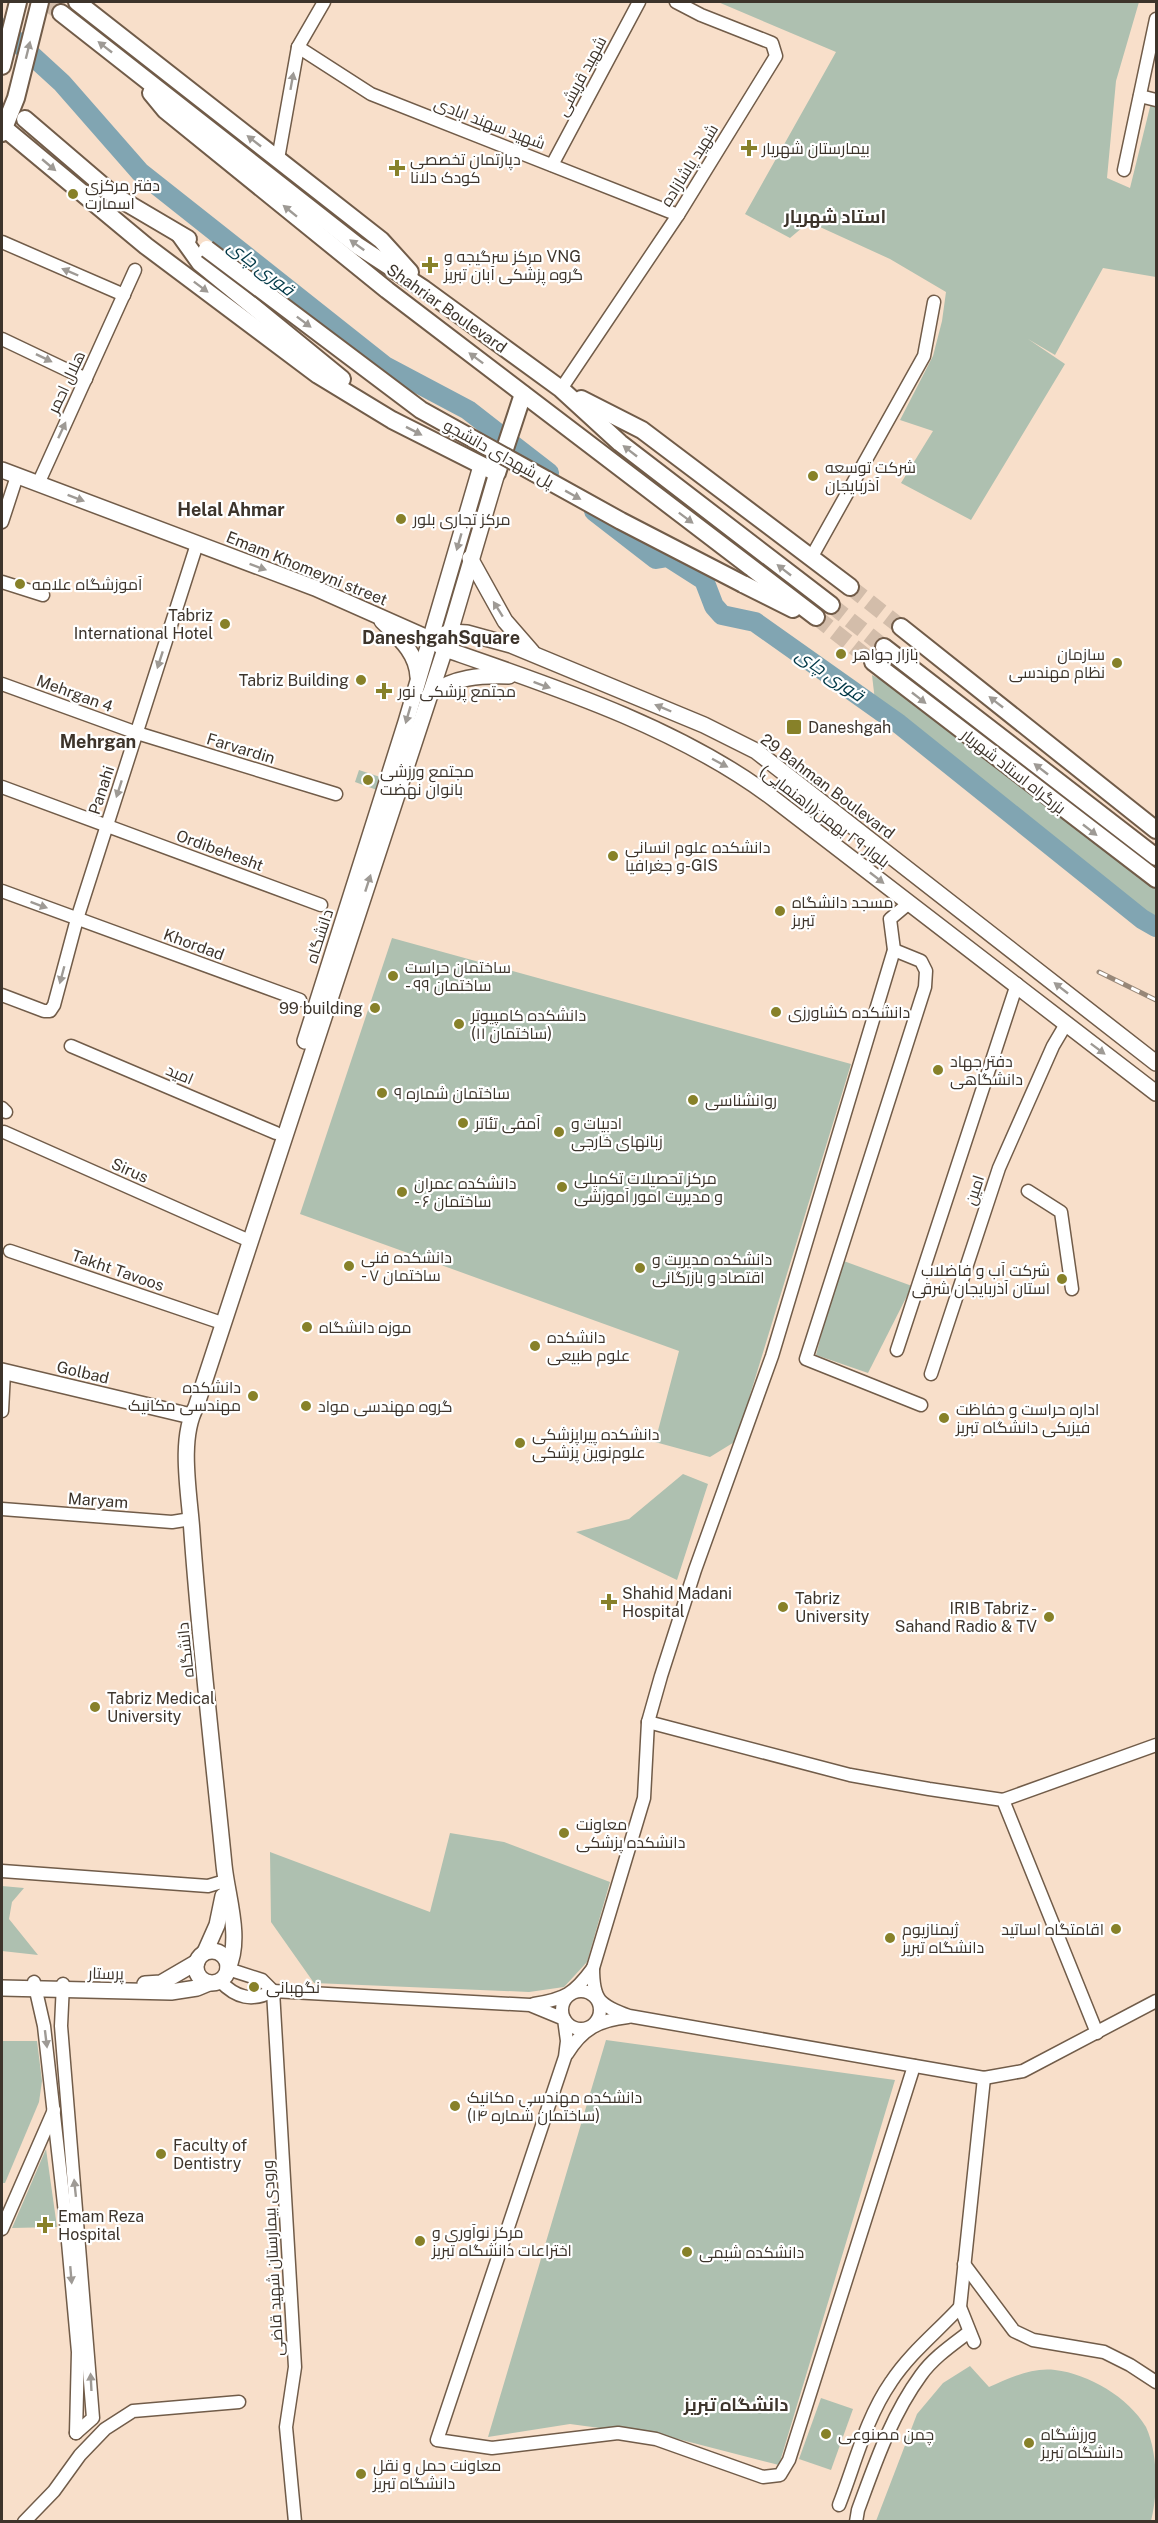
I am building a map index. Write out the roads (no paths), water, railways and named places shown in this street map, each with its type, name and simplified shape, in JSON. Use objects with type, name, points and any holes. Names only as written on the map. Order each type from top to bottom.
[{"type":"highway","points":[[2,66],[18,2]]},
{"type":"highway","points":[[40,2],[16,98],[2,130],[146,246],[318,375],[392,420],[497,473],[523,394],[387,290],[165,110],[125,63]]},
{"type":"highway","points":[[79,2],[381,240],[424,289]]},
{"type":"highway","name":"Shahriar Boulevard","points":[[62,13],[358,246],[424,289],[561,389],[620,443],[831,606]]},
{"type":"highway","name":"پل شهدای دانشجو","points":[[25,119],[115,196],[207,249],[420,410],[621,521],[742,584],[816,617],[523,394]]},
{"type":"highway","points":[[180,235],[200,263],[392,420]]},
{"type":"highway","points":[[561,389],[642,430],[850,587]]},
{"type":"highway","points":[[901,627],[1156,830]]},
{"type":"highway","points":[[885,647],[1105,817],[1156,852]]},
{"type":"highway","name":"بزرگراه استاد شهریار","points":[[873,662],[1156,879]]},
{"type":"main road","name":"دانشگاه","points":[[191,1416],[189,1408],[418,681],[481,466]]},
{"type":"main road","name":"Emam Khomeyni street","points":[[2,470],[315,588],[430,639]]},
{"type":"main road","name":"دانشگاه","points":[[221,1975],[234,1942],[225,1881],[191,1520],[187,1458],[191,1416],[445,649],[470,558],[497,473]]},
{"type":"main road","points":[[470,558],[505,621],[534,654]]},
{"type":"main road","points":[[375,614],[406,645],[413,656],[418,681]]},
{"type":"main road","name":"29 Bahman Boulevard","points":[[430,639],[450,632],[468,633],[511,645],[705,725],[756,751],[1156,1063]]},
{"type":"main road","name":"بلوار ٢٩ بهمن(راهنمایی)","points":[[430,639],[445,649],[628,717],[729,768],[774,798],[1066,1024],[1154,1085]]},
{"type":"main road","points":[[502,669],[499,661],[500,654],[504,648],[511,645]]},
{"type":"main road","points":[[430,694],[446,684],[469,677],[519,676]]},
{"type":"main road","name":"Golbad","points":[[2,1372],[191,1416]]},
{"type":"main road","name":"دانشگاه","points":[[201,1957],[217,1924],[225,1881]]},
{"type":"main road","points":[[215,1951],[224,1955],[221,1975],[197,1974],[201,1957],[215,1951]]},
{"type":"main road","name":"پرستار","points":[[63,1987],[161,1983],[201,1957]]},
{"type":"main road","name":"پرستار","points":[[2,1988],[35,1986],[171,1992],[197,1988],[221,1975]]},
{"type":"main road","name":"پرستار","points":[[2,1980],[35,1986]]},
{"type":"street","points":[[278,159],[298,47],[324,2]]},
{"type":"street","name":"شهید قریشی","points":[[552,165],[639,2]]},
{"type":"street","name":"شهید پاشازاده","points":[[561,389],[678,214],[776,56],[772,43],[701,15],[676,2]]},
{"type":"street","points":[[1124,170],[1140,96],[1152,61],[1156,19]]},
{"type":"street","name":"شهید سهند ابادی","points":[[298,47],[371,94],[678,214]]},
{"type":"street","points":[[1140,96],[1156,100]]},
{"type":"street","points":[[2,242],[124,295]]},
{"type":"street","name":"هلال احمر","points":[[38,484],[135,270]]},
{"type":"street","points":[[811,558],[924,356],[934,302]]},
{"type":"street","points":[[2,339],[86,379]]},
{"type":"street","points":[[2,522],[17,476]]},
{"type":"street","name":"Panahi","points":[[2,995],[44,1011],[50,1011],[54,1005],[77,919],[197,544]]},
{"type":"street","points":[[2,582],[43,595]]},
{"type":"street","name":"Mehrgan 4","points":[[2,684],[137,733]]},
{"type":"street","name":"Farvardin","points":[[137,733],[336,794]]},
{"type":"street","name":"Ordibehesht","points":[[2,787],[321,905]]},
{"type":"street","name":"Khordad","points":[[2,891],[300,1000]]},
{"type":"street","points":[[565,2056],[580,2035],[596,2022],[600,2010],[593,1988],[593,1968],[644,1798],[648,1722],[695,1570],[772,1356],[894,950],[890,919],[909,903]]},
{"type":"street","points":[[894,950],[921,961],[926,971],[926,987],[806,1359],[921,1404]]},
{"type":"street","points":[[897,1350],[1017,984]]},
{"type":"street","name":"امین","points":[[931,1374],[999,1168],[1053,1046],[1066,1024]]},
{"type":"street","name":"امید","points":[[72,1046],[276,1133]]},
{"type":"street","name":"Sirus","points":[[4,1132],[243,1238]]},
{"type":"street","points":[[1029,1191],[1061,1212],[1072,1289]]},
{"type":"street","name":"Takht Tavoos","points":[[10,1251],[216,1321]]},
{"type":"street","points":[[2,1372],[2,1411]]},
{"type":"street","name":"Maryam","points":[[2,1509],[172,1522],[191,1520]]},
{"type":"street","points":[[648,1722],[850,1774],[1003,1800],[1156,1745]]},
{"type":"street","points":[[1003,1800],[1097,2033]]},
{"type":"street","points":[[2,1871],[208,1886],[225,1881]]},
{"type":"street","points":[[221,1975],[231,1992],[245,1998],[263,1996],[273,1991],[530,2005],[558,2000],[569,1995],[580,1986],[593,1968]]},
{"type":"street","points":[[221,1975],[262,1980],[273,1991]]},
{"type":"street","points":[[35,1986],[44,2026],[54,2110],[78,2352],[76,2433],[93,2418],[61,2026],[63,1987]]},
{"type":"street","name":"ورودی بیمارستان شهید قاضی","points":[[273,1991],[295,2367],[286,2427],[295,2522]]},
{"type":"street","points":[[914,2066],[789,2460],[780,2475],[763,2477],[656,2439],[618,2433],[492,2448],[437,2440],[565,2056],[567,2041],[562,2006],[569,1995],[587,1992],[616,2012],[629,2016],[984,2078],[1023,2071],[1156,2001]]},
{"type":"street","points":[[530,2005],[564,2019],[568,2024],[579,2029],[629,2016]]},
{"type":"street","points":[[856,2522],[887,2432],[921,2374],[941,2354],[972,2337],[960,2307],[984,2078]]},
{"type":"street","points":[[54,2110],[67,2109]]},
{"type":"street","points":[[2,2229],[54,2110]]},
{"type":"street","points":[[964,2264],[1014,2331],[1033,2340],[1104,2352],[1156,2382]]},
{"type":"street","points":[[839,2505],[882,2396],[892,2380],[924,2342],[960,2307]]},
{"type":"street","points":[[24,2522],[54,2491],[80,2455],[105,2429],[133,2411],[239,2402]]},
{"type":"waterway","name":"قوری چای","points":[[2,28],[62,83],[140,172],[385,366],[468,410],[549,473]]},
{"type":"waterway","name":"قوری چای","points":[[594,511],[656,559],[668,557],[704,580],[714,606],[722,615],[755,622],[899,724],[1142,919],[1156,927]]},
{"type":"tunnel","points":[[46,2],[61,13]]},
{"type":"tunnel","points":[[850,587],[901,627]]},
{"type":"tunnel","points":[[831,605],[884,647]]},
{"type":"tunnel","points":[[816,617],[873,662]]},
{"type":"railway","points":[[1099,972],[1156,1000]]},
{"type":"place","name":"بیمارستان شهریار","points":[[749,148]]},
{"type":"place","name":"دپارتمان تخصصی کودک دلانا","points":[[397,168]]},
{"type":"place","name":"دفتر مرکزی اسمارت","points":[[73,194]]},
{"type":"place","name":"مرکز سرگیجه و VNG گروه پزشکی آبان تبریز","points":[[430,265]]},
{"type":"place","name":"شرکت توسعه آذربایجان","points":[[813,476]]},
{"type":"place","name":"مرکز تجاری بلور","points":[[401,519]]},
{"type":"place","name":"آموزشگاه علامه","points":[[20,584]]},
{"type":"place","name":"Tabriz International Hotel","points":[[225,624]]},
{"type":"place","name":"بازار جواهر","points":[[841,654]]},
{"type":"place","name":"سازمان نظام مهندسی","points":[[1117,663]]},
{"type":"place","name":"Tabriz Building","points":[[361,680]]},
{"type":"place","name":"مجتمع پزشکی نور","points":[[384,691]]},
{"type":"place","name":"Daneshgah","points":[[794,727]]},
{"type":"place","name":"مجتمع ورزشی بانوان نهضت","points":[[368,780]]},
{"type":"place","name":"دانشکده علوم انسانی و جغرافیا-GIS","points":[[613,856]]},
{"type":"place","name":"مسجد دانشگاه تبربز","points":[[780,911]]},
{"type":"place","name":"ساختمان حراست - ساختمان ۹۹","points":[[393,976]]},
{"type":"place","name":"99 building","points":[[375,1008]]},
{"type":"place","name":"دانشکده کشاورزی","points":[[776,1012]]},
{"type":"place","name":"دانشکده کامپیوتر (ساختمان ۱۱)","points":[[459,1024]]},
{"type":"place","name":"دفتر جهاد دانشگاهی","points":[[938,1070]]},
{"type":"place","name":"ساختمان شماره ۹","points":[[382,1093]]},
{"type":"place","name":"روانشناسی","points":[[693,1100]]},
{"type":"place","name":"آمفی تئاتر","points":[[463,1123]]},
{"type":"place","name":"ادبیات و زبانهای خارجی","points":[[559,1132]]},
{"type":"place","name":"مرکز تحصیلات تکمیلی و مدیریت امور آموزشی","points":[[562,1187]]},
{"type":"place","name":"دانشکده عمران - ساختمان ۶","points":[[402,1192]]},
{"type":"place","name":"دانشکده فنی - ساختمان ۷","points":[[349,1266]]},
{"type":"place","name":"دانشکده مدیریت و اقتصاد و بازرگانی","points":[[640,1268]]},
{"type":"place","name":"شرکت آب و فاضلاب استان آذربایجان شرقی","points":[[1062,1279]]},
{"type":"place","name":"موزه دانشگاه","points":[[307,1327]]},
{"type":"place","name":"دانشکده علوم طبیعی","points":[[535,1346]]},
{"type":"place","name":"دانشکده مهندسی مکانیک","points":[[253,1396]]},
{"type":"place","name":"گروه مهندسی مواد","points":[[306,1406]]},
{"type":"place","name":"اداره حراست و حفاظت فیزیکی دانشگاه تبریز","points":[[944,1418]]},
{"type":"place","name":"دانشکده پیراپزشکی علوم‌نوین پزشکی","points":[[520,1443]]},
{"type":"place","name":"Shahid Madani Hospital","points":[[609,1602]]},
{"type":"place","name":"Tabriz University","points":[[783,1607]]},
{"type":"place","name":"IRIB Tabriz - Sahand Radio & TV","points":[[1049,1617]]},
{"type":"place","name":"Tabriz Medical University","points":[[95,1707]]},
{"type":"place","name":"معاونت دانشکده پزشکی","points":[[564,1833]]},
{"type":"place","name":"اقامتگاه اساتید","points":[[1116,1929]]},
{"type":"place","name":"ژیمنازیوم دانشگاه تبریز","points":[[890,1938]]},
{"type":"place","name":"نگهبانی","points":[[254,1987]]},
{"type":"place","name":"دانشکده مهندسی مکانیک (ساختمان شماره ۱۴)","points":[[455,2106]]},
{"type":"place","name":"Faculty of Dentistry","points":[[161,2154]]},
{"type":"place","name":"Emam Reza Hospital","points":[[45,2225]]},
{"type":"place","name":"مرکز نوآوری و اختراعات دانشگاه تبریز","points":[[420,2241]]},
{"type":"place","name":"دانشکده شیمی","points":[[687,2252]]},
{"type":"place","name":"چمن مصنوعی","points":[[826,2434]]},
{"type":"place","name":"ورزشگاه دانشگاه تبریز","points":[[1029,2443]]},
{"type":"place","name":"معاونت حمل و نقل دانشگاه تبریز","points":[[361,2474]]},
{"type":"district","name":"استاد شهریار","points":[[835,217]]},
{"type":"district","name":"Helal Ahmar","points":[[231,510]]},
{"type":"district","name":"DaneshgahSquare","points":[[441,638]]},
{"type":"district","name":"Mehrgan","points":[[98,742]]},
{"type":"district","name":"دانشگاه تبریز","points":[[736,2405]]}]
